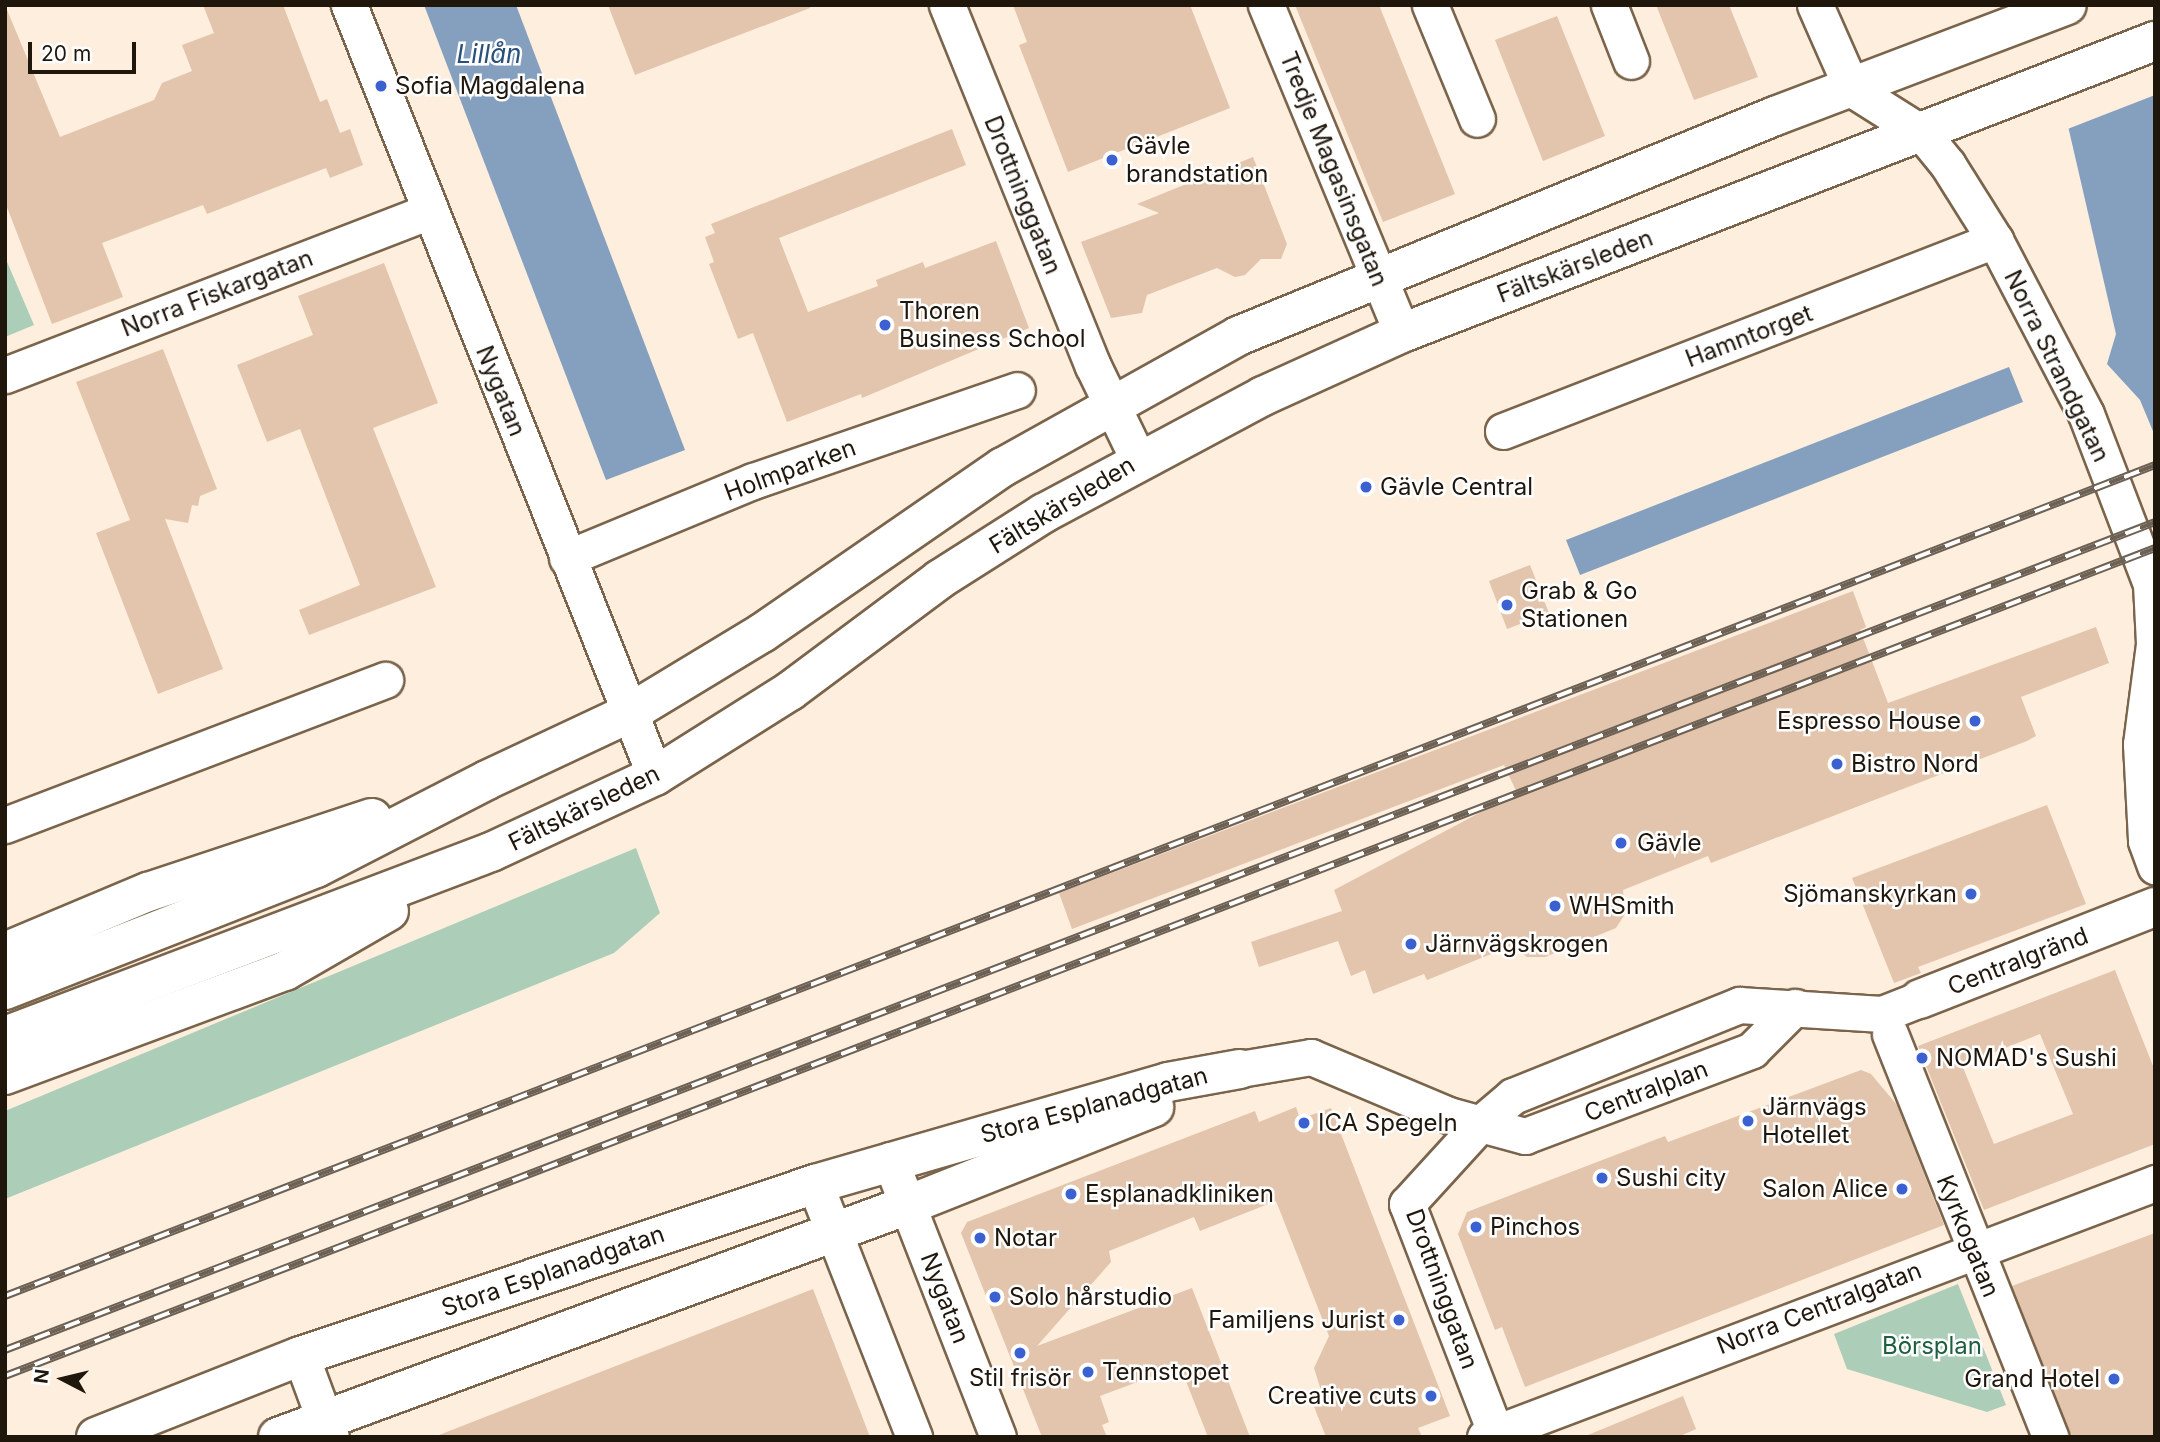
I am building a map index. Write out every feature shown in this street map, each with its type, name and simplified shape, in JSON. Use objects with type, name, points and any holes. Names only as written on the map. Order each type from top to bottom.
[{"type":"main road","points":[[5,990],[316,868],[487,780],[628,714],[762,633],[991,474],[1110,405],[1238,336],[1377,276],[2067,5]]},
{"type":"main road","name":"Fältskärsleden","points":[[5,1036],[491,852],[655,776],[790,691],[940,579],[1138,459],[1402,333],[2155,41]]},
{"type":"main road","points":[[5,952],[148,892],[487,780]]},
{"type":"main road","points":[[5,1075],[285,971],[491,852]]},
{"type":"main road","name":"Centralgränd","points":[[1920,999],[2155,907]]},
{"type":"main road","name":"Stora Esplanadgatan","points":[[96,1437],[301,1356],[815,1184],[890,1160],[1168,1082],[1240,1069]]},
{"type":"main road","name":"Stora Esplanadgatan","points":[[278,1437],[328,1428],[834,1231],[1066,1145],[1240,1069]]},
{"type":"street","name":"Nygatan","points":[[349,5],[628,714],[655,776]]},
{"type":"street","name":"Drottninggatan","points":[[947,5],[1110,405],[1138,459]]},
{"type":"street","name":"Tredje Magasinsgatan","points":[[1266,5],[1402,333]]},
{"type":"street","points":[[1430,5],[1477,119]]},
{"type":"street","points":[[1609,5],[1631,61]]},
{"type":"street","points":[[1815,5],[1852,89],[1922,133]]},
{"type":"street","name":"Norra Strandgatan","points":[[1922,133],[1995,240],[2086,414],[2151,584],[2154,644],[2141,744],[2146,841],[2155,866]]},
{"type":"street","name":"Norra Fiskargatan","points":[[5,375],[430,211]]},
{"type":"street","name":"Hamntorget","points":[[1503,431],[1995,240]]},
{"type":"street","name":"Holmparken","points":[[567,558],[753,481],[1017,390]]},
{"type":"street","points":[[5,825],[385,680]]},
{"type":"street","name":"Centralgränd","points":[[1886,1024],[1920,999]]},
{"type":"street","name":"Centralplan","points":[[1481,1123],[1513,1096],[1739,1004],[1795,1007],[1886,1024]]},
{"type":"street","name":"Centralplan","points":[[1240,1069],[1311,1057],[1448,1115],[1525,1136],[1752,1050],[1795,1007]]},
{"type":"street","name":"Kyrkogatan","points":[[1886,1024],[1972,1249],[2050,1437]]},
{"type":"street","name":"Drottninggatan","points":[[1481,1123],[1407,1203],[1493,1435]]},
{"type":"street","name":"Nygatan","points":[[890,1160],[998,1437]]},
{"type":"street","name":"Norra Centralgatan","points":[[1493,1435],[1972,1249],[2155,1183]]},
{"type":"street","points":[[815,1184],[914,1437]]},
{"type":"street","points":[[301,1356],[328,1428]]},
{"type":"green space","points":[[5,257],[34,325],[5,337]]},
{"type":"green space","points":[[636,848],[660,913],[614,953],[5,1199],[5,1111]]},
{"type":"green space","name":"Börsplan","points":[[1958,1284],[2006,1405],[1987,1412],[1847,1369],[1834,1334]]},
{"type":"water","name":"Lillån","points":[[424,5],[516,5],[685,450],[606,480]]},
{"type":"water","points":[[2155,5],[2155,436],[2140,400],[2107,364],[2116,334],[2068,126]]},
{"type":"water","points":[[2009,367],[2023,402],[1580,575],[1566,540]]},
{"type":"pier","points":[[2035,5],[2155,5],[2155,95],[2065,130]]},
{"type":"building","points":[[5,5],[60,137],[154,100],[162,83],[192,71],[182,45],[214,33],[203,5],[283,5],[320,102],[327,99],[340,133],[350,129],[363,165],[330,178],[326,168],[207,214],[203,205],[102,243],[123,297],[52,324],[5,202]]},
{"type":"building","points":[[608,5],[810,5],[810,8],[635,75]]},
{"type":"building","points":[[1013,5],[1190,5],[1230,108],[1068,172],[1019,45],[1027,42]]},
{"type":"building","points":[[1295,5],[1379,5],[1455,194],[1383,222]]},
{"type":"building","points":[[1656,5],[1729,5],[1758,77],[1694,100]]},
{"type":"building","points":[[1557,16],[1605,136],[1543,161],[1495,40]]},
{"type":"building","points":[[952,129],[966,165],[779,238],[808,312],[878,286],[876,280],[923,262],[925,268],[996,241],[1029,328],[862,398],[861,394],[787,422],[753,333],[738,339],[709,264],[714,262],[705,237],[715,233],[711,224]]},
{"type":"building","points":[[1253,157],[1287,244],[1281,259],[1261,259],[1245,275],[1235,277],[1217,268],[1147,295],[1142,313],[1111,318],[1081,242],[1159,213],[1137,204]]},
{"type":"building","points":[[384,263],[438,403],[373,428],[436,587],[309,635],[299,610],[360,585],[300,429],[267,442],[237,365],[313,335],[298,296]]},
{"type":"building","points":[[163,349],[217,489],[200,496],[198,506],[192,505],[188,523],[165,519],[223,669],[158,694],[96,533],[130,520],[76,382]]},
{"type":"building","points":[[1530,565],[1549,613],[1507,629],[1489,581]]},
{"type":"building","points":[[1853,591],[1866,627],[1860,630],[1888,703],[2096,627],[2109,663],[2021,697],[2036,736],[2027,741],[1711,863],[1708,856],[1623,890],[1625,914],[1616,928],[1545,957],[1527,957],[1511,946],[1427,980],[1424,974],[1373,994],[1365,970],[1351,976],[1338,941],[1259,967],[1251,942],[1342,911],[1334,890],[1517,793],[1504,765],[1072,929],[1059,893]]},
{"type":"building","name":"Sjömanskyrkan","points":[[2047,805],[2086,904],[1918,967],[1921,973],[1894,983],[1852,878]]},
{"type":"building","points":[[2115,970],[2155,1071],[2155,1144],[1984,1210],[1918,1046]],"holes":[[[2040,1034],[2073,1114],[1994,1144],[1962,1065]]]},
{"type":"building","points":[[1861,1070],[1871,1074],[1897,1105],[1944,1225],[1525,1387],[1502,1327],[1495,1330],[1458,1234],[1467,1212],[1665,1136],[1668,1142]]},
{"type":"building","points":[[1296,1107],[1300,1119],[1331,1108],[1450,1416],[1418,1428],[1422,1437],[1326,1437],[1313,1404],[1324,1400],[1314,1368],[1329,1336],[1276,1201],[1200,1231],[1194,1217],[1109,1251],[1111,1262],[1037,1346],[1192,1288],[1250,1437],[1208,1437],[1180,1366],[1100,1396],[1109,1422],[1102,1425],[1107,1437],[1042,1437],[961,1233],[967,1222],[1255,1111],[1259,1122]]},
{"type":"building","points":[[2155,1233],[2155,1437],[2072,1437],[2012,1286]]},
{"type":"building","points":[[813,1289],[870,1437],[439,1435]]},
{"type":"building","points":[[1683,1396],[1696,1429],[1678,1437],[1583,1437]]},
{"type":"railway","points":[[5,1296],[2155,465]]},
{"type":"railway","points":[[5,1350],[2155,522]]},
{"type":"railway","points":[[5,1376],[2155,548]]},
{"type":"place","name":"Sofia Magdalena","points":[[381,86]]},
{"type":"place","name":"Gävle brandstation","points":[[1112,160]]},
{"type":"place","name":"Thoren Business School","points":[[885,325]]},
{"type":"place","name":"Gävle Central","points":[[1366,487]]},
{"type":"place","name":"Grab & Go Stationen","points":[[1507,605]]},
{"type":"place","name":"Espresso House","points":[[1975,721]]},
{"type":"place","name":"Bistro Nord","points":[[1837,764]]},
{"type":"place","name":"Gävle","points":[[1621,843]]},
{"type":"place","name":"Sjömanskyrkan","points":[[1971,894]]},
{"type":"place","name":"WHSmith","points":[[1555,906]]},
{"type":"place","name":"Järnvägskrogen","points":[[1411,944]]},
{"type":"place","name":"NOMAD's Sushi","points":[[1922,1058]]},
{"type":"place","name":"Järnvägs Hotellet","points":[[1748,1121]]},
{"type":"place","name":"ICA Spegeln","points":[[1304,1123]]},
{"type":"place","name":"Sushi city","points":[[1602,1178]]},
{"type":"place","name":"Salon Alice","points":[[1902,1189]]},
{"type":"place","name":"Esplanadkliniken","points":[[1071,1194]]},
{"type":"place","name":"Pinchos","points":[[1476,1227]]},
{"type":"place","name":"Notar","points":[[980,1238]]},
{"type":"place","name":"Solo hårstudio","points":[[995,1297]]},
{"type":"place","name":"Familjens Jurist","points":[[1399,1320]]},
{"type":"place","name":"Stil frisör","points":[[1020,1353]]},
{"type":"place","name":"Tennstopet","points":[[1088,1372]]},
{"type":"place","name":"Grand Hotel","points":[[2114,1379]]},
{"type":"place","name":"Creative cuts","points":[[1431,1396]]}]
